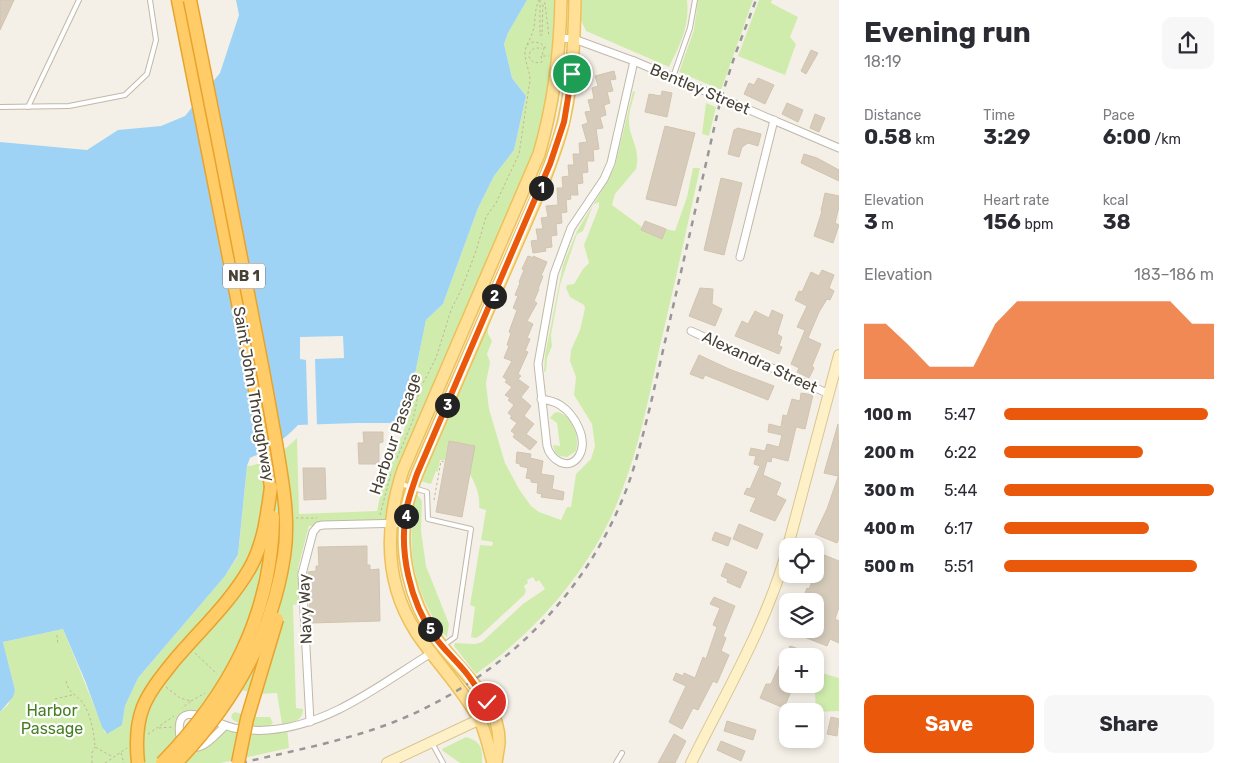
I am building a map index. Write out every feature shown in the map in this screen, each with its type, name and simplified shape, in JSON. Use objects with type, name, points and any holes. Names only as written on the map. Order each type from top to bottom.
[{"type":"highway","name":"Saint John Throughway","points":[[162,763],[198,722],[217,696],[237,662],[256,622],[271,558],[273,518],[271,487],[263,431],[178,0]]},
{"type":"highway","name":"Saint John Throughway","points":[[176,763],[198,740],[219,713],[238,685],[255,654],[272,608],[284,554],[286,523],[279,462],[263,372],[190,0]]},
{"type":"highway","points":[[138,763],[137,730],[149,695],[172,664],[234,592],[251,566],[265,529],[271,487]]},
{"type":"highway","points":[[238,763],[248,719],[284,590],[284,554]]},
{"type":"main road","points":[[495,763],[479,720],[416,632],[396,588],[391,555],[390,524],[398,483],[420,428],[539,154],[556,83],[554,38],[561,0]]},
{"type":"main road","points":[[495,763],[499,743],[497,727],[492,713],[467,674],[433,635],[413,595],[409,581],[404,523],[413,487],[543,183],[557,144],[570,88],[575,0]]},
{"type":"main road","points":[[529,178],[543,183]]},
{"type":"street","name":"Bentley Street","points":[[554,38],[574,38],[634,61],[839,148]]},
{"type":"street","points":[[541,399],[561,405],[573,416],[577,423],[582,445],[579,456],[575,460],[568,463],[560,462],[551,456],[547,446],[541,399],[538,372],[539,354],[554,274],[571,228],[604,179],[611,163],[634,61]]},
{"type":"street","points":[[740,257],[774,120]]},
{"type":"street","name":"Alexandra Street","points":[[691,330],[829,394]]},
{"type":"street","points":[[790,538],[839,355]]},
{"type":"street","name":"Navy Way","points":[[310,722],[302,574],[313,532],[318,526],[322,525],[404,523]]},
{"type":"street","points":[[691,763],[750,648],[767,610],[779,576]]},
{"type":"street","points":[[225,726],[202,747],[186,746],[181,742],[179,727],[183,717],[194,714],[204,716],[225,726],[261,731],[287,728],[328,716],[442,646]]},
{"type":"street","points":[[387,763],[401,760],[432,742],[492,713]]},
{"type":"lane","points":[[28,107],[79,0]]},
{"type":"lane","points":[[0,107],[69,106],[125,95],[147,74],[156,40],[150,0]]},
{"type":"lane","points":[[673,77],[690,28],[694,0]]},
{"type":"lane","points":[[398,483],[427,492],[428,519],[471,529],[455,637],[442,646]]},
{"type":"lane","points":[[432,742],[443,763]]},
{"type":"lane","points":[[616,763],[622,753]]},
{"type":"path","points":[[539,0],[540,35],[542,35],[543,3],[545,3],[554,38]]},
{"type":"path","name":"Harbour Passage","points":[[394,465],[413,420],[419,391],[436,358],[451,310],[462,288],[476,251],[486,217],[496,203],[519,154],[530,80],[525,54],[526,45],[533,31],[534,12],[539,0]]},
{"type":"path","points":[[526,45],[539,42],[543,48],[542,62],[537,64],[532,62],[530,55],[535,48],[543,48],[549,45]]},
{"type":"path","points":[[541,56],[548,56]]},
{"type":"path","points":[[433,503],[441,461],[445,462]]},
{"type":"path","name":"Harbour Passage","points":[[380,516],[391,473]]},
{"type":"path","points":[[438,474],[443,475]]},
{"type":"path","points":[[293,518],[322,518]]},
{"type":"path","points":[[57,635],[58,645]]},
{"type":"path","points":[[190,649],[219,678]]},
{"type":"path","points":[[66,681],[73,695],[83,704],[88,713],[95,747],[92,753],[92,763]]},
{"type":"path","points":[[163,685],[180,698],[191,701]]},
{"type":"path","points":[[148,728],[146,736],[191,701],[208,692]]},
{"type":"path","points":[[55,699],[73,695]]},
{"type":"path","points":[[158,728],[179,727]]},
{"type":"path","points":[[105,763],[129,746]]},
{"type":"path","points":[[95,747],[114,757]]},
{"type":"path","points":[[121,752],[124,763]]},
{"type":"green space","name":"Harbor Passage","points":[[527,0],[561,0],[547,129],[424,420],[390,524],[309,526],[298,568],[300,604],[293,605],[296,708],[303,709],[303,713],[299,719],[282,724],[277,693],[257,694],[238,689],[222,715],[222,724],[188,715],[179,727],[195,748],[225,726],[287,728],[289,748],[221,763],[0,763],[0,712],[8,705],[15,690],[3,642],[63,629],[105,733],[122,724],[125,706],[138,678],[225,576],[238,556],[247,466],[261,463],[274,456],[297,438],[299,514],[377,511],[383,483],[405,427],[426,320],[443,304],[478,208],[494,176],[514,150],[526,96],[512,78],[504,44],[508,33]]},
{"type":"green space","points":[[581,0],[687,0],[686,27],[669,67],[586,31],[581,20]]},
{"type":"green space","points":[[698,0],[753,0],[721,90],[679,72],[694,30]]},
{"type":"green space","points":[[759,0],[772,0],[771,3],[798,17],[790,37],[796,44],[785,75],[738,56]]},
{"type":"green space","points":[[633,91],[635,92],[629,123],[637,156],[636,169],[615,194],[612,205],[642,227],[641,230],[662,239],[666,229],[675,231],[687,197],[693,168],[700,168],[638,441],[620,496],[595,548],[579,572],[542,617],[476,674],[454,646],[455,643],[475,644],[482,642],[523,604],[545,589],[539,580],[536,582],[533,577],[527,580],[528,583],[524,586],[526,591],[524,595],[481,635],[476,638],[471,637],[475,607],[470,605],[480,545],[492,546],[493,542],[481,540],[486,510],[479,508],[479,499],[474,482],[449,441],[445,460],[440,460],[438,472],[436,471],[431,484],[420,481],[503,291],[488,330],[492,341],[487,354],[490,362],[486,383],[489,409],[505,463],[519,489],[531,506],[539,512],[561,520],[567,507],[571,507],[576,474],[591,459],[595,446],[592,424],[574,395],[576,377],[570,361],[571,350],[580,330],[585,308],[584,305],[570,297],[566,288],[567,285],[574,284],[589,263],[584,245],[599,207],[599,202],[593,205],[583,231],[577,234],[560,285],[551,335],[552,346],[547,358],[546,371],[544,372],[545,355],[563,265],[577,231],[615,166]]},
{"type":"green space","points":[[706,103],[716,107],[709,136],[702,134]]},
{"type":"green space","points":[[558,412],[568,418],[576,434],[576,451],[567,457],[559,456],[555,452],[553,445],[560,446],[557,423],[550,418],[554,413]]},
{"type":"green space","points":[[416,493],[422,501],[421,531],[426,566],[449,624],[447,637],[435,622],[423,598],[414,568],[411,539]]},
{"type":"green space","points":[[824,674],[839,678],[839,711],[824,712],[824,703],[816,703],[815,693],[824,693]]},
{"type":"green space","points":[[235,712],[253,717],[270,717],[273,723],[265,727],[246,725],[231,718]]},
{"type":"green space","points":[[466,737],[475,741],[480,746],[482,763],[460,763],[443,751],[442,749]]},
{"type":"water","points":[[236,0],[527,0],[508,33],[504,44],[512,78],[526,96],[514,150],[494,176],[478,208],[443,304],[426,320],[405,423],[298,425],[276,444],[250,458],[247,466],[238,555],[225,576],[138,678],[125,706],[122,725],[107,734],[102,727],[63,629],[3,642],[15,690],[13,697],[0,712],[0,142],[87,150],[118,130],[161,126],[185,116],[220,73],[239,15]]},
{"type":"pier","points":[[343,336],[344,358],[315,359],[317,427],[308,427],[306,360],[300,359],[300,337]]},
{"type":"building","points":[[0,0],[14,0],[0,30]]},
{"type":"building","points":[[811,50],[818,53],[806,74],[801,71]]},
{"type":"building","points":[[614,71],[616,79],[610,80],[613,91],[607,92],[610,103],[604,105],[606,115],[600,117],[603,128],[596,129],[599,149],[593,150],[594,161],[587,161],[588,172],[582,173],[583,183],[577,184],[578,195],[570,195],[571,199],[566,200],[567,212],[561,213],[562,223],[556,224],[557,235],[551,236],[552,247],[545,248],[546,251],[533,253],[531,241],[538,240],[536,229],[543,229],[541,218],[548,217],[546,206],[558,205],[557,188],[563,188],[562,177],[569,176],[568,165],[574,165],[573,154],[580,154],[579,143],[587,142],[582,125],[588,123],[585,112],[591,111],[588,100],[594,99],[592,88],[598,86],[595,76]]},
{"type":"building","points":[[758,78],[774,85],[765,104],[744,94],[749,83],[754,85]]},
{"type":"building","points":[[662,91],[672,93],[667,117],[645,112],[649,94],[661,96]]},
{"type":"building","points":[[787,103],[803,110],[798,122],[782,114]]},
{"type":"building","points":[[815,114],[825,118],[819,132],[810,128]]},
{"type":"building","points":[[665,126],[695,133],[676,206],[646,199]]},
{"type":"building","points":[[738,128],[761,134],[758,146],[748,143],[742,147],[739,157],[728,154],[734,130]]},
{"type":"building","points":[[804,154],[817,158],[839,170],[839,181],[801,163]]},
{"type":"building","points":[[721,178],[742,183],[724,255],[704,250]]},
{"type":"building","points":[[825,193],[839,196],[839,207],[835,223],[839,225],[833,243],[814,236],[822,211]]},
{"type":"building","points":[[645,221],[666,229],[662,239],[641,230]]},
{"type":"building","points":[[528,256],[534,258],[533,256],[547,262],[534,301],[537,303],[527,321],[533,324],[527,338],[530,339],[525,351],[528,352],[518,374],[521,376],[518,379],[529,387],[521,397],[531,406],[524,416],[534,424],[526,434],[537,442],[530,450],[513,437],[515,434],[511,431],[517,423],[510,418],[512,416],[508,413],[514,405],[508,400],[510,398],[505,395],[512,387],[505,382],[507,380],[503,377],[512,361],[504,358],[509,346],[507,345],[511,333],[509,332],[517,310],[513,308],[518,296],[515,295],[524,270],[522,269]]},
{"type":"building","points":[[822,270],[834,275],[829,288],[834,291],[830,300],[827,299],[819,312],[808,338],[821,344],[809,378],[797,372],[799,368],[791,364],[805,330],[797,327],[807,306],[795,300],[799,291],[802,292],[811,272],[819,276]]},
{"type":"building","points":[[700,288],[713,289],[712,304],[722,309],[715,326],[689,316]]},
{"type":"building","points":[[772,310],[783,315],[777,334],[782,337],[779,346],[782,347],[779,354],[735,336],[742,321],[748,324],[755,311],[769,318]]},
{"type":"building","points":[[699,355],[774,386],[768,400],[705,375],[703,379],[690,374]]},
{"type":"building","points":[[801,393],[813,395],[805,429],[796,427],[788,461],[772,457],[771,462],[767,461],[763,475],[781,483],[776,495],[786,500],[775,521],[750,511],[756,498],[744,494],[747,488],[750,489],[760,466],[754,464],[756,456],[749,455],[751,448],[765,451],[767,444],[779,447],[782,435],[768,432],[769,424],[781,427],[783,415],[787,416],[792,399],[800,401]]},
{"type":"building","points":[[838,424],[839,470],[838,476],[824,473]]},
{"type":"building","points":[[363,432],[383,432],[383,442],[379,443],[379,464],[359,464],[358,443],[364,443]]},
{"type":"building","points":[[449,441],[475,446],[462,517],[436,512]]},
{"type":"building","points":[[517,452],[531,454],[530,458],[543,461],[541,474],[554,476],[552,489],[564,492],[563,500],[541,497],[542,494],[537,493],[538,483],[531,482],[531,479],[526,478],[528,468],[516,463]]},
{"type":"building","points":[[303,468],[325,468],[326,499],[304,500]]},
{"type":"building","points":[[839,474],[839,539],[837,543],[815,534],[827,509]]},
{"type":"building","points":[[739,524],[763,534],[757,549],[733,539]]},
{"type":"building","points":[[715,532],[731,538],[728,546],[712,540]]},
{"type":"building","points":[[367,546],[367,565],[370,565],[370,570],[379,569],[380,621],[310,623],[308,572],[316,571],[316,566],[319,566],[318,547]]},
{"type":"building","points":[[824,555],[839,561],[839,607],[835,619],[839,621],[839,643],[830,639],[827,646],[807,638],[824,638],[824,593],[805,593],[807,588],[809,589],[812,583],[824,583]]},
{"type":"building","points":[[726,563],[747,572],[740,588],[727,582],[728,579],[721,576]]},
{"type":"building","points":[[714,597],[735,606],[723,636],[726,638],[721,651],[729,655],[717,683],[713,681],[698,710],[693,708],[682,729],[669,722],[686,686],[673,680],[676,673],[683,676],[684,673],[695,678],[703,657],[706,659],[717,627],[713,625],[720,608],[710,604]]},
{"type":"building","points":[[779,666],[779,693],[790,693],[786,703],[779,703],[779,706],[760,698],[766,684],[771,684]]},
{"type":"building","points":[[831,717],[839,719],[837,736],[827,734]]},
{"type":"building","points":[[727,721],[756,730],[753,740],[724,731]]},
{"type":"building","points":[[674,734],[686,741],[675,763],[658,763]]},
{"type":"building","points":[[721,741],[745,751],[741,761],[717,750]]},
{"type":"railway","points":[[241,763],[357,735],[394,722],[432,705],[467,684],[501,660],[531,633],[559,603],[584,571],[605,536],[623,498],[635,465],[721,98],[756,0]]},
{"type":"route","points":[[487,702],[467,674],[433,635],[413,595],[405,550],[404,523],[406,509],[417,474],[543,183],[564,122],[572,74]]}]
